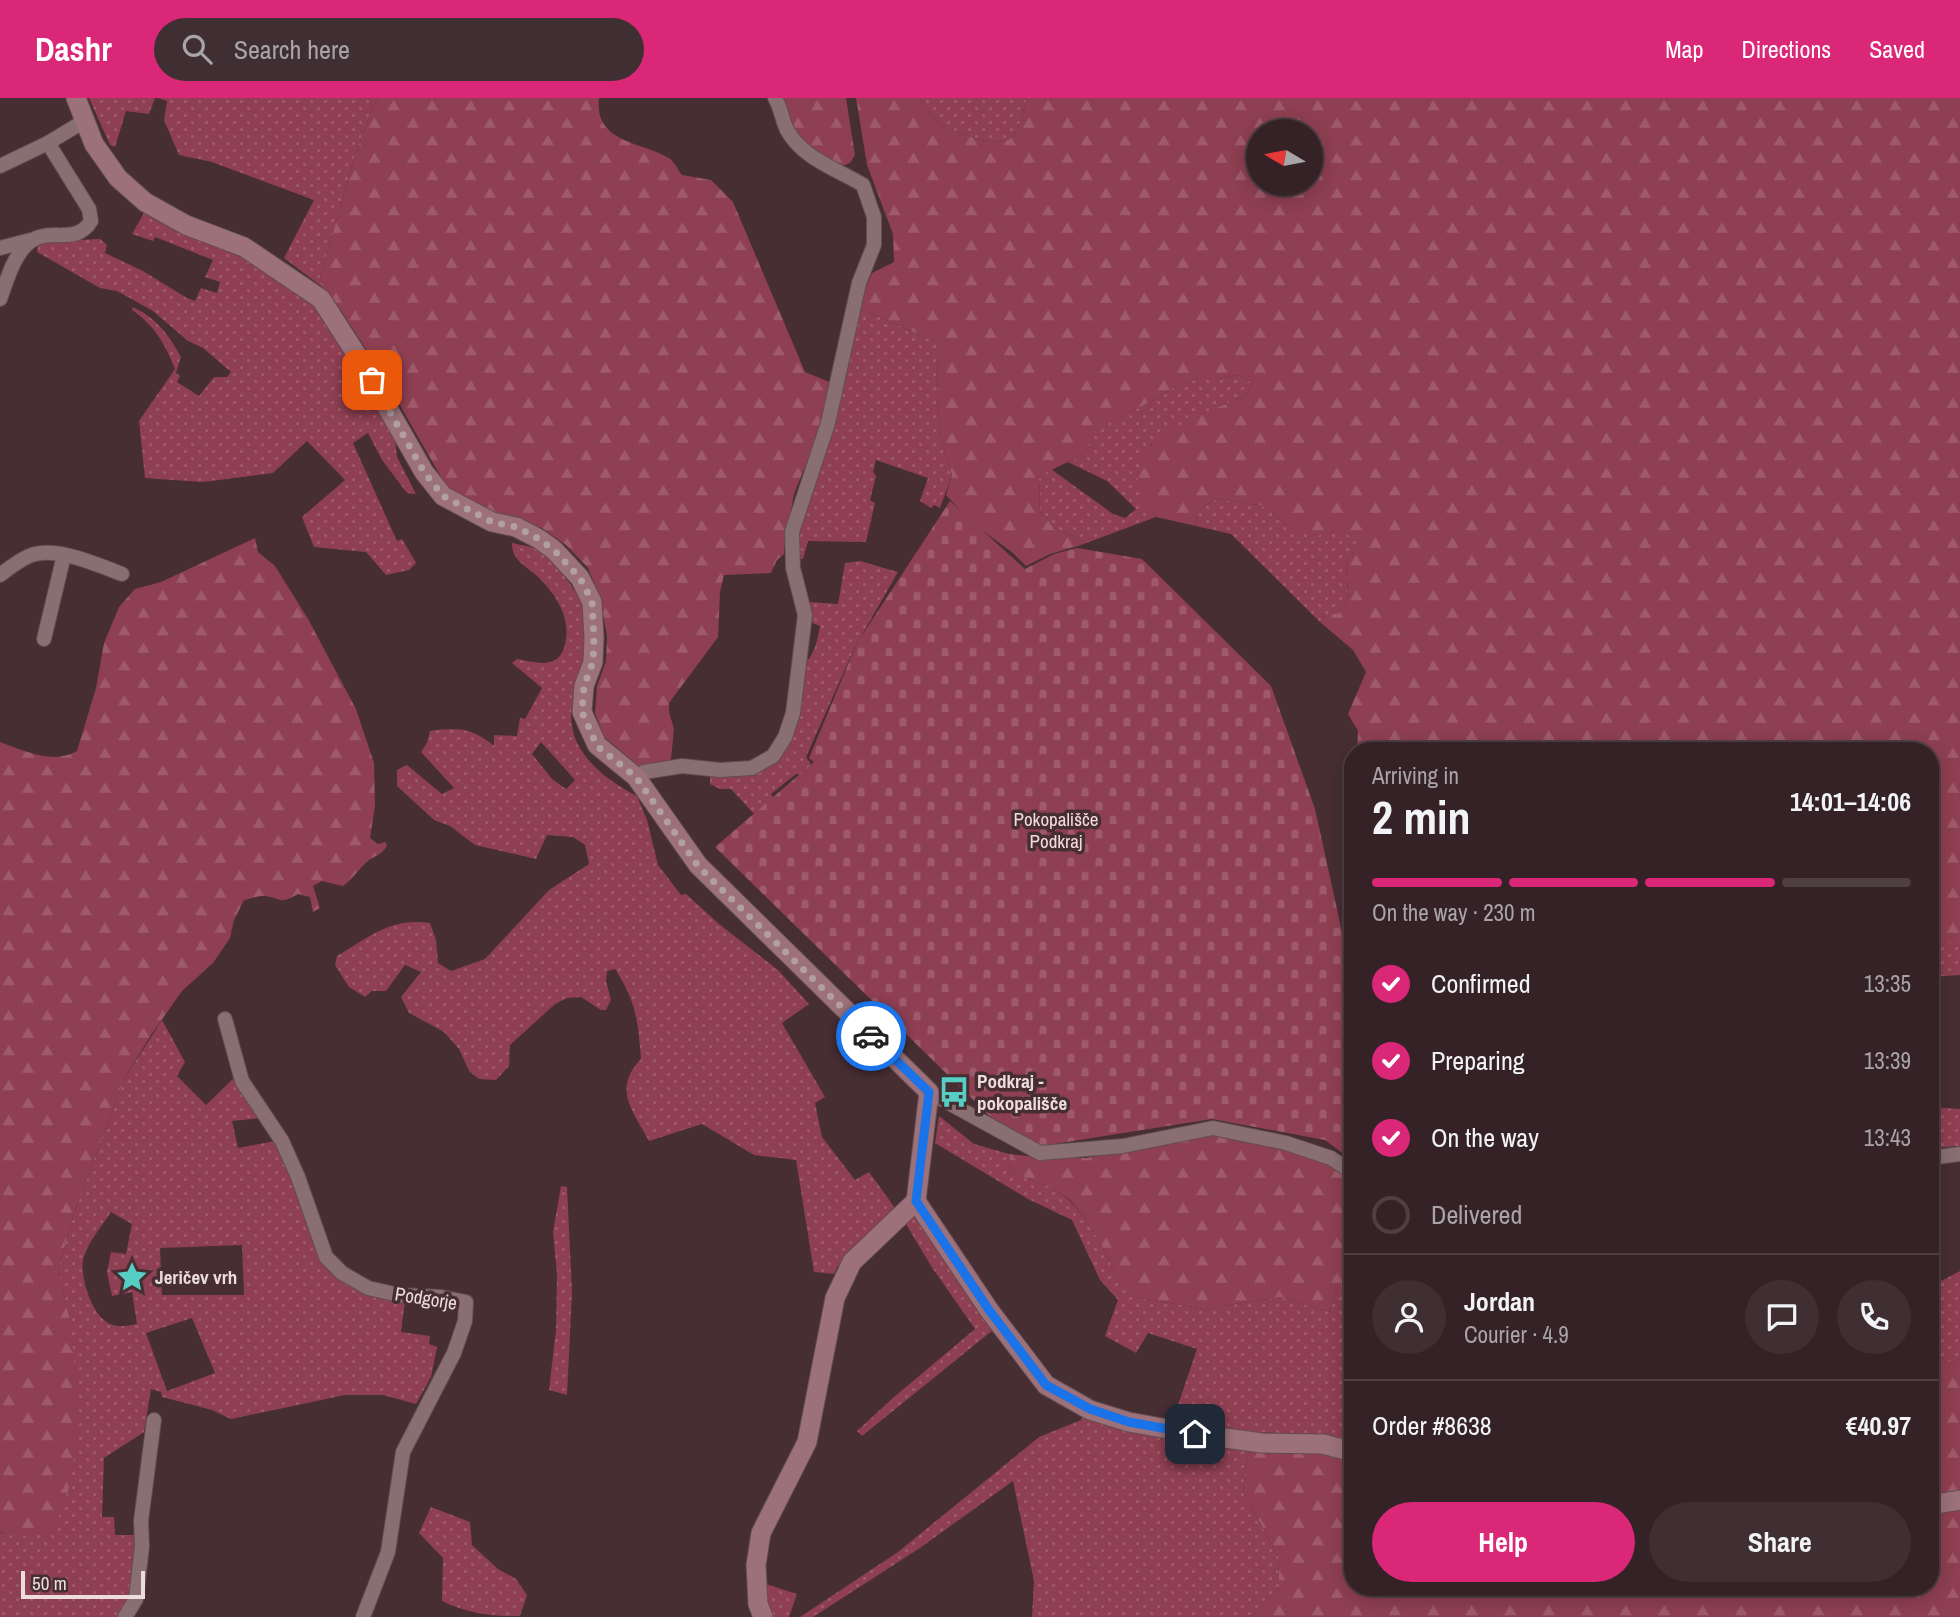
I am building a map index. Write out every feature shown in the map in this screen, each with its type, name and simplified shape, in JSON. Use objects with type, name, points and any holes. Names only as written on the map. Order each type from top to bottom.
[{"type":"street","points":[[76,98],[94,144],[118,178],[145,202],[186,225],[244,247],[321,299],[362,363],[424,472],[443,496],[492,522],[516,527],[539,539],[554,550],[580,578],[592,601],[594,638],[593,662],[584,686],[582,712],[597,746],[636,777],[698,866],[929,1092],[1040,1153],[1123,1146],[1213,1128],[1286,1143],[1331,1158],[1344,1167]]},
{"type":"street","points":[[636,777],[644,772],[682,766],[720,770],[752,768],[773,756],[785,737],[793,713],[804,615],[793,568],[792,532],[828,423],[859,282],[874,245],[874,216],[863,185],[831,169],[799,145],[788,131],[775,98]]},
{"type":"street","points":[[0,166],[48,143],[86,120]]},
{"type":"street","points":[[0,248],[43,237],[75,234],[86,229],[92,221],[89,209],[48,143]]},
{"type":"street","points":[[0,299],[16,259],[32,240]]},
{"type":"street","points":[[0,575],[32,555],[64,555],[122,574]]},
{"type":"street","points":[[44,639],[64,555]]},
{"type":"street","name":"Podgorje","points":[[225,1019],[242,1081],[282,1140],[327,1257],[342,1273],[368,1288],[466,1302],[465,1321],[454,1353],[403,1452],[388,1552],[363,1617]]},
{"type":"street","points":[[763,1617],[758,1604],[756,1565],[761,1533],[807,1442],[835,1298],[852,1262],[916,1201],[929,1092]]},
{"type":"street","points":[[1939,1157],[1960,1154]]},
{"type":"street","points":[[916,1201],[989,1310],[1046,1385],[1090,1409],[1129,1422],[1262,1443],[1323,1444],[1344,1450]]},
{"type":"street","points":[[125,1617],[136,1599],[142,1546],[141,1521],[155,1420]]},
{"type":"street","points":[[1939,1504],[1960,1500]]},
{"type":"green space","points":[[89,98],[155,98],[149,114],[126,111],[115,147],[110,145]]},
{"type":"green space","points":[[158,98],[379,98],[356,152],[320,278],[321,286],[284,258],[314,200],[212,162],[179,155],[164,120],[167,101]]},
{"type":"green space","points":[[379,98],[599,98],[599,113],[612,132],[669,158],[682,175],[711,180],[733,202],[805,372],[832,383],[818,434],[794,494],[784,554],[777,560],[771,573],[724,575],[720,592],[718,637],[669,703],[674,729],[671,759],[654,768],[640,767],[604,737],[595,713],[597,686],[606,661],[607,636],[600,597],[588,568],[566,545],[542,528],[486,514],[464,503],[445,484],[381,372],[340,309],[321,286],[320,278],[356,152]]},
{"type":"green space","points":[[781,98],[846,98],[855,155],[850,163],[842,166],[814,152],[788,124]]},
{"type":"green space","points":[[856,98],[919,98],[944,126],[967,136],[1006,141],[1019,125],[1027,98],[1960,98],[1960,942],[1939,942],[1939,742],[1357,742],[1358,731],[1348,714],[1366,672],[1353,650],[1320,622],[1325,614],[1338,614],[1348,599],[1346,561],[1356,548],[1357,537],[1330,531],[1314,538],[1285,524],[1272,511],[1259,505],[1218,499],[1206,504],[1197,513],[1196,526],[1156,517],[1138,489],[1141,461],[1152,444],[1184,423],[1246,396],[1252,383],[1239,375],[1180,384],[1101,427],[1082,455],[1039,476],[1040,512],[1056,529],[1078,538],[1081,545],[1050,554],[1026,566],[971,522],[946,495],[952,475],[941,440],[937,400],[938,343],[857,307],[872,273],[894,262],[893,234],[867,165]]},
{"type":"green space","points":[[919,98],[1027,98],[1014,134],[1006,141],[998,141],[967,136],[944,126]]},
{"type":"green space","points":[[145,211],[251,262],[313,302],[394,432],[397,457],[416,494],[407,493],[382,460],[368,433],[353,443],[397,541],[402,539],[416,563],[409,570],[386,575],[366,552],[314,547],[302,517],[345,480],[307,441],[273,473],[203,482],[145,478],[139,421],[175,369],[158,336],[147,322],[132,310],[133,307],[167,334],[181,357],[176,373],[180,376],[177,382],[199,396],[214,377],[227,377],[231,372],[153,311],[117,291],[100,288],[37,252],[38,245],[43,242],[100,239],[107,245],[105,253],[143,271],[187,298],[195,301],[201,288],[217,293],[220,282],[205,277],[213,260],[155,237],[153,241],[132,234]]},
{"type":"green space","points":[[857,307],[938,343],[937,400],[941,440],[952,475],[940,508],[934,505],[931,508],[920,501],[928,478],[876,460],[873,472],[876,476],[870,500],[875,503],[866,542],[808,541],[803,559],[800,559],[796,533]]},
{"type":"green space","points":[[1239,375],[1252,383],[1246,396],[1220,406],[1150,445],[1140,495],[1156,517],[1081,545],[1078,538],[1056,529],[1040,512],[1039,476],[1051,469],[1113,514],[1125,518],[1136,509],[1107,481],[1068,462],[1082,455],[1100,427],[1180,384]]},
{"type":"green space","points":[[1218,499],[1259,505],[1272,511],[1285,524],[1358,537],[1356,548],[1346,561],[1348,599],[1338,614],[1325,614],[1320,622],[1231,534],[1196,526],[1197,513],[1206,504]]},
{"type":"green space","name":"Pokopališče Podkraj","points":[[950,501],[1025,569],[1054,554],[1077,548],[1142,559],[1271,686],[1315,809],[1344,941],[1344,1154],[1325,1140],[1212,1119],[1035,1147],[1002,1128],[715,847],[814,762],[809,758],[857,643]]},
{"type":"green space","points":[[255,538],[258,552],[275,566],[308,619],[356,709],[374,763],[375,806],[370,838],[378,844],[385,842],[387,845],[343,886],[322,881],[313,886],[320,908],[313,912],[310,897],[298,894],[283,900],[263,896],[244,900],[234,920],[230,938],[213,963],[182,991],[124,1079],[74,1213],[58,1270],[71,1324],[79,1427],[69,1488],[55,1527],[14,1536],[0,1531],[0,742],[49,757],[77,751],[96,688],[104,643],[119,607],[135,589],[161,582]]},
{"type":"green space","points":[[512,543],[532,547],[544,555],[573,588],[586,614],[588,662],[575,695],[571,722],[581,750],[600,772],[637,796],[647,820],[658,865],[681,895],[686,894],[719,924],[778,970],[809,1004],[782,1023],[825,1097],[815,1103],[822,1137],[855,1180],[869,1172],[895,1208],[837,1267],[834,1274],[814,1272],[796,1160],[754,1155],[702,1124],[649,1141],[628,1100],[628,1080],[641,1059],[640,1046],[632,1002],[615,969],[607,971],[606,981],[611,1000],[606,1010],[601,1010],[581,997],[567,998],[555,1004],[510,1045],[509,1066],[496,1080],[479,1079],[469,1071],[459,1049],[444,1032],[409,1013],[401,997],[421,972],[405,965],[386,991],[372,991],[365,997],[349,987],[335,965],[337,956],[381,930],[416,922],[430,923],[436,940],[438,963],[451,971],[485,959],[549,890],[589,864],[585,845],[573,837],[547,835],[536,859],[475,845],[450,826],[434,820],[397,786],[397,770],[407,765],[442,794],[454,788],[421,752],[430,731],[464,730],[494,746],[494,735],[517,736],[520,718],[525,719],[542,688],[512,663],[517,659],[537,663],[551,662],[561,655],[566,627],[561,608],[537,576],[520,562]],"holes":[[[541,742],[575,780],[566,789],[552,779],[532,754]]]},
{"type":"green space","points":[[860,561],[898,572],[855,647],[806,757],[811,764],[802,775],[796,774],[771,794],[773,797],[760,814],[754,814],[731,789],[720,789],[710,784],[710,776],[747,775],[778,758],[804,664],[817,642],[820,626],[810,622],[808,602],[838,604],[845,563]]},
{"type":"green space","points":[[1939,942],[1960,942],[1960,975],[1939,976]]},
{"type":"green space","points":[[162,1020],[185,1062],[177,1076],[206,1105],[235,1077],[261,1118],[232,1121],[238,1148],[275,1141],[292,1175],[327,1265],[405,1301],[401,1332],[430,1336],[429,1344],[437,1347],[431,1377],[416,1404],[383,1395],[345,1395],[231,1419],[212,1410],[162,1397],[161,1392],[151,1389],[144,1432],[104,1458],[102,1517],[114,1517],[115,1535],[138,1535],[128,1608],[123,1617],[0,1617],[0,1531],[4,1534],[71,1324],[58,1270],[74,1213],[124,1079]],"holes":[[[111,1212],[132,1224],[126,1254],[111,1252],[107,1272],[112,1296],[132,1292],[137,1324],[126,1326],[117,1326],[104,1320],[93,1305],[83,1276],[85,1254]],[[242,1245],[244,1295],[162,1295],[160,1248]],[[192,1318],[215,1373],[167,1391],[146,1333]]]},
{"type":"green space","points":[[1939,1108],[1960,1109],[1960,1146],[1939,1147]]},
{"type":"green space","points":[[939,1116],[974,1144],[1009,1154],[1011,1172],[1052,1188],[1068,1199],[1087,1220],[1109,1259],[1121,1288],[1135,1297],[1205,1309],[1280,1297],[1330,1312],[1337,1288],[1344,1282],[1344,1442],[1307,1435],[1186,1426],[1190,1414],[1177,1408],[1197,1349],[1148,1333],[1136,1353],[1105,1336],[1118,1300],[1100,1280],[1072,1220],[1028,1199],[935,1143]]},
{"type":"green space","points":[[1207,1134],[1284,1148],[1326,1161],[1344,1172],[1344,1282],[1337,1288],[1330,1312],[1280,1297],[1205,1309],[1135,1297],[1121,1289],[1109,1259],[1087,1220],[1069,1199],[1052,1188],[1011,1172],[1009,1154],[1045,1158],[1086,1158]]},
{"type":"green space","points":[[561,1186],[567,1187],[572,1292],[567,1395],[549,1390],[556,1330],[557,1274],[553,1232]]},
{"type":"green space","points":[[916,1213],[957,1281],[993,1330],[862,1436],[857,1431],[975,1329],[931,1266],[903,1219]]},
{"type":"green space","points":[[1960,1271],[1960,1358],[1939,1363],[1939,1282]]},
{"type":"green space","points":[[1960,1358],[1960,1495],[1939,1496],[1939,1362]]},
{"type":"green space","points":[[1084,1413],[1249,1447],[1243,1491],[1278,1556],[1279,1587],[1252,1617],[1032,1617],[1034,1581],[1013,1481],[920,1548],[813,1617],[800,1617],[898,1552],[1039,1437],[1081,1420]]},
{"type":"green space","points":[[1249,1447],[1344,1457],[1344,1596],[1939,1596],[1939,1513],[1960,1510],[1960,1617],[1252,1617],[1279,1587],[1278,1556],[1243,1491]]},
{"type":"green space","points":[[431,1507],[470,1522],[472,1545],[498,1569],[516,1579],[527,1595],[520,1616],[480,1613],[442,1601],[443,1558],[419,1533]]},
{"type":"green space","points":[[760,1582],[797,1594],[789,1617],[771,1617]]},
{"type":"way so far","points":[[372,380],[424,472],[443,496],[492,522],[516,527],[539,539],[554,550],[580,578],[592,601],[594,638],[593,662],[584,686],[582,712],[597,746],[636,777],[698,866],[871,1036]]},
{"type":"place","name":"Podkraj - pokopališče","points":[[954,1092]]},
{"type":"place","name":"Jeričev vrh","points":[[132,1277]]},
{"type":"route","points":[[871,1036],[929,1092],[916,1201],[989,1310],[1046,1385],[1090,1409],[1129,1422],[1195,1434]]}]
